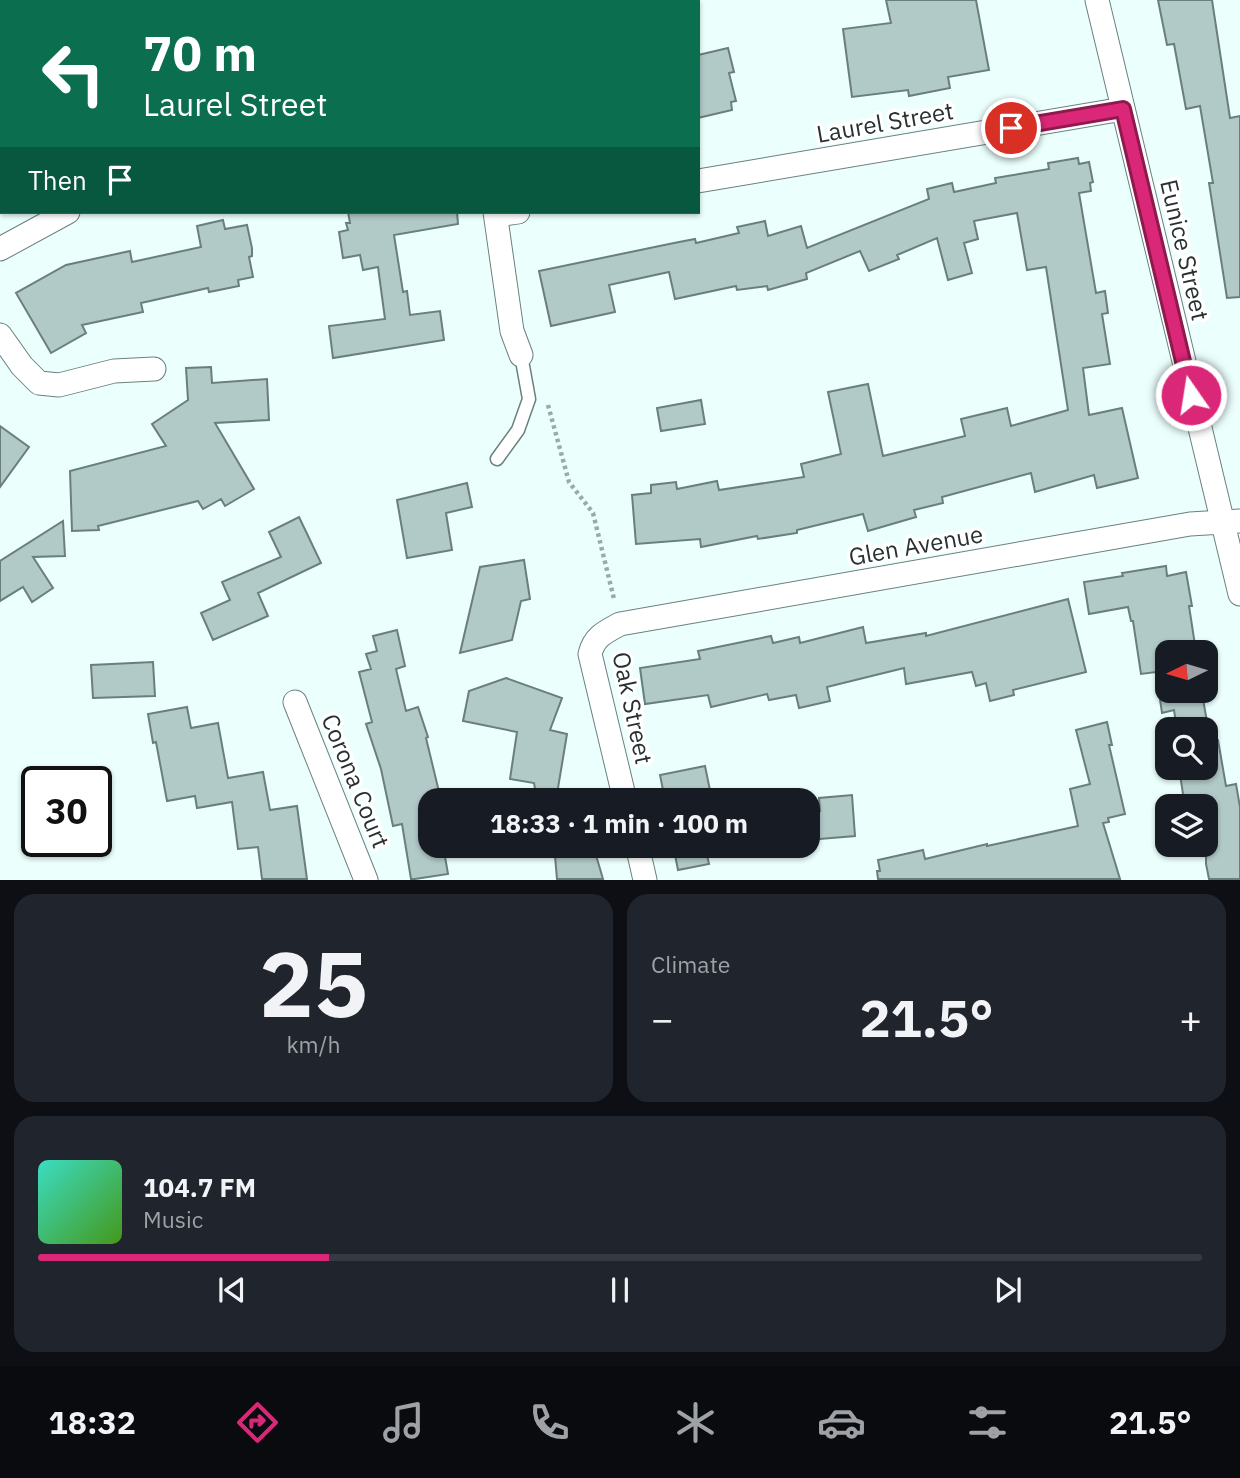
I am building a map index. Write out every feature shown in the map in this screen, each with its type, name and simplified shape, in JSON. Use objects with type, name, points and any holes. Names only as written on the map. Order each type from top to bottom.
[{"type":"street","name":"Eunice Street","points":[[1097,0],[1231,522],[1240,594]]},
{"type":"street","name":"Laurel Street","points":[[700,181],[1123,109]]},
{"type":"street","points":[[0,249],[64,214]]},
{"type":"street","points":[[504,214],[512,331],[521,355]]},
{"type":"street","points":[[0,335],[22,366],[39,383],[59,385],[114,371],[154,369]]},
{"type":"street","name":"Glen Avenue","points":[[612,628],[1190,524],[1231,522]]},
{"type":"street","name":"Oak Street","points":[[612,628],[593,643],[590,654],[622,788]]},
{"type":"street","name":"Corona Court","points":[[295,702],[366,880]]},
{"type":"street","points":[[639,858],[645,880]]},
{"type":"lane","points":[[497,458],[518,430],[530,399],[521,355]]},
{"type":"path","points":[[547,402],[569,482],[593,513],[612,628]]},
{"type":"building","points":[[886,0],[976,0],[989,70],[948,77],[950,88],[909,96],[908,90],[852,97],[843,29],[891,23]]},
{"type":"building","points":[[1158,0],[1212,0],[1230,118],[1240,116],[1240,297],[1227,298],[1209,183],[1213,183],[1200,106],[1186,109],[1174,44],[1167,45]]},
{"type":"building","points":[[728,48],[734,72],[729,73],[736,101],[731,102],[732,110],[700,118],[700,55]]},
{"type":"building","points":[[1078,158],[1079,164],[1089,162],[1093,182],[1090,183],[1091,191],[1079,193],[1096,293],[1105,291],[1108,313],[1102,314],[1110,364],[1083,368],[1089,415],[1122,408],[1138,478],[1097,488],[1094,475],[1035,492],[1031,473],[942,497],[943,503],[914,510],[916,517],[868,531],[863,514],[797,530],[797,533],[758,539],[757,536],[701,547],[700,539],[636,544],[632,495],[651,493],[651,485],[676,482],[677,489],[717,481],[719,490],[804,477],[801,464],[841,454],[828,392],[868,384],[883,456],[965,436],[961,419],[1007,408],[1011,426],[1068,410],[1046,267],[1027,270],[1017,213],[974,221],[978,239],[964,243],[972,273],[948,280],[937,238],[897,255],[899,259],[869,271],[860,251],[806,273],[807,279],[768,290],[767,286],[737,290],[736,286],[675,299],[669,272],[609,285],[615,312],[551,326],[539,271],[695,239],[696,243],[739,233],[737,227],[765,221],[768,236],[801,226],[807,248],[929,199],[927,189],[952,183],[954,192],[996,183],[995,178],[1049,169],[1048,163]]},
{"type":"building","points":[[348,214],[457,214],[458,224],[394,235],[403,292],[407,291],[410,315],[440,311],[444,340],[333,358],[329,326],[385,319],[378,267],[363,270],[360,255],[343,258],[339,232],[348,230],[346,223],[350,223]]},
{"type":"building","points":[[223,220],[225,229],[247,225],[252,248],[252,256],[249,257],[253,277],[238,280],[239,286],[209,292],[208,288],[141,303],[143,312],[82,325],[86,333],[51,353],[16,293],[66,265],[130,251],[132,262],[201,247],[197,226]]},
{"type":"building","points":[[211,367],[212,383],[267,379],[269,420],[215,423],[254,489],[225,506],[221,499],[203,509],[198,501],[98,526],[99,530],[72,531],[70,471],[166,446],[152,424],[188,400],[186,368]]},
{"type":"building","points":[[701,400],[705,424],[661,431],[657,408]]},
{"type":"building","points":[[0,426],[29,447],[0,487]]},
{"type":"building","points":[[467,483],[472,507],[446,513],[452,550],[407,558],[397,500]]},
{"type":"building","points":[[299,517],[321,563],[258,593],[268,616],[213,640],[201,613],[230,600],[222,582],[281,557],[269,532]]},
{"type":"building","points":[[63,521],[65,556],[33,557],[53,588],[32,602],[23,587],[0,601],[0,561]]},
{"type":"building","points":[[524,560],[530,599],[521,601],[512,640],[460,653],[480,567]]},
{"type":"building","points":[[1166,566],[1167,576],[1186,572],[1194,640],[1155,640],[1155,672],[1141,674],[1133,621],[1128,607],[1089,614],[1084,582],[1123,576],[1122,573]]},
{"type":"building","points":[[1068,599],[1086,672],[1013,690],[1014,695],[990,701],[986,683],[976,686],[972,672],[906,684],[904,668],[827,687],[830,701],[799,708],[796,695],[769,700],[767,694],[711,707],[708,695],[645,704],[640,668],[700,659],[698,651],[771,636],[773,643],[799,637],[800,643],[863,627],[866,643],[926,633],[926,636]]},
{"type":"building","points":[[397,630],[405,666],[396,669],[406,711],[418,707],[428,737],[426,738],[438,788],[418,788],[418,858],[445,858],[448,874],[411,879],[402,824],[393,826],[381,769],[366,724],[372,722],[359,672],[371,669],[366,654],[377,651],[373,636]]},
{"type":"building","points":[[153,662],[155,696],[93,698],[91,665]]},
{"type":"building","points":[[506,678],[562,698],[550,730],[567,734],[558,788],[535,788],[534,783],[510,779],[517,732],[463,721],[469,691]]},
{"type":"building","points":[[1161,704],[1204,704],[1206,717],[1175,717],[1174,710],[1162,713]]},
{"type":"building","points":[[187,707],[191,728],[218,723],[228,778],[263,772],[270,810],[297,806],[307,879],[262,879],[258,847],[238,849],[232,802],[197,808],[195,796],[167,801],[148,714]]},
{"type":"building","points":[[1107,722],[1112,745],[1109,745],[1125,814],[1108,818],[1109,822],[1103,823],[1120,879],[878,879],[878,860],[923,850],[925,859],[1078,826],[1070,789],[1090,784],[1076,730]]},
{"type":"building","points":[[1218,740],[1226,786],[1236,784],[1240,807],[1240,879],[1209,879],[1206,857],[1218,857],[1218,794],[1183,794],[1181,780],[1218,780]]},
{"type":"building","points":[[705,766],[710,788],[663,788],[660,775]]},
{"type":"building","points":[[852,795],[855,836],[820,839],[820,798]]},
{"type":"building","points":[[555,858],[597,858],[603,879],[557,879]]},
{"type":"building","points":[[676,858],[708,858],[709,864],[678,870]]},
{"type":"route","points":[[1011,128],[1123,109],[1191,395]]}]
